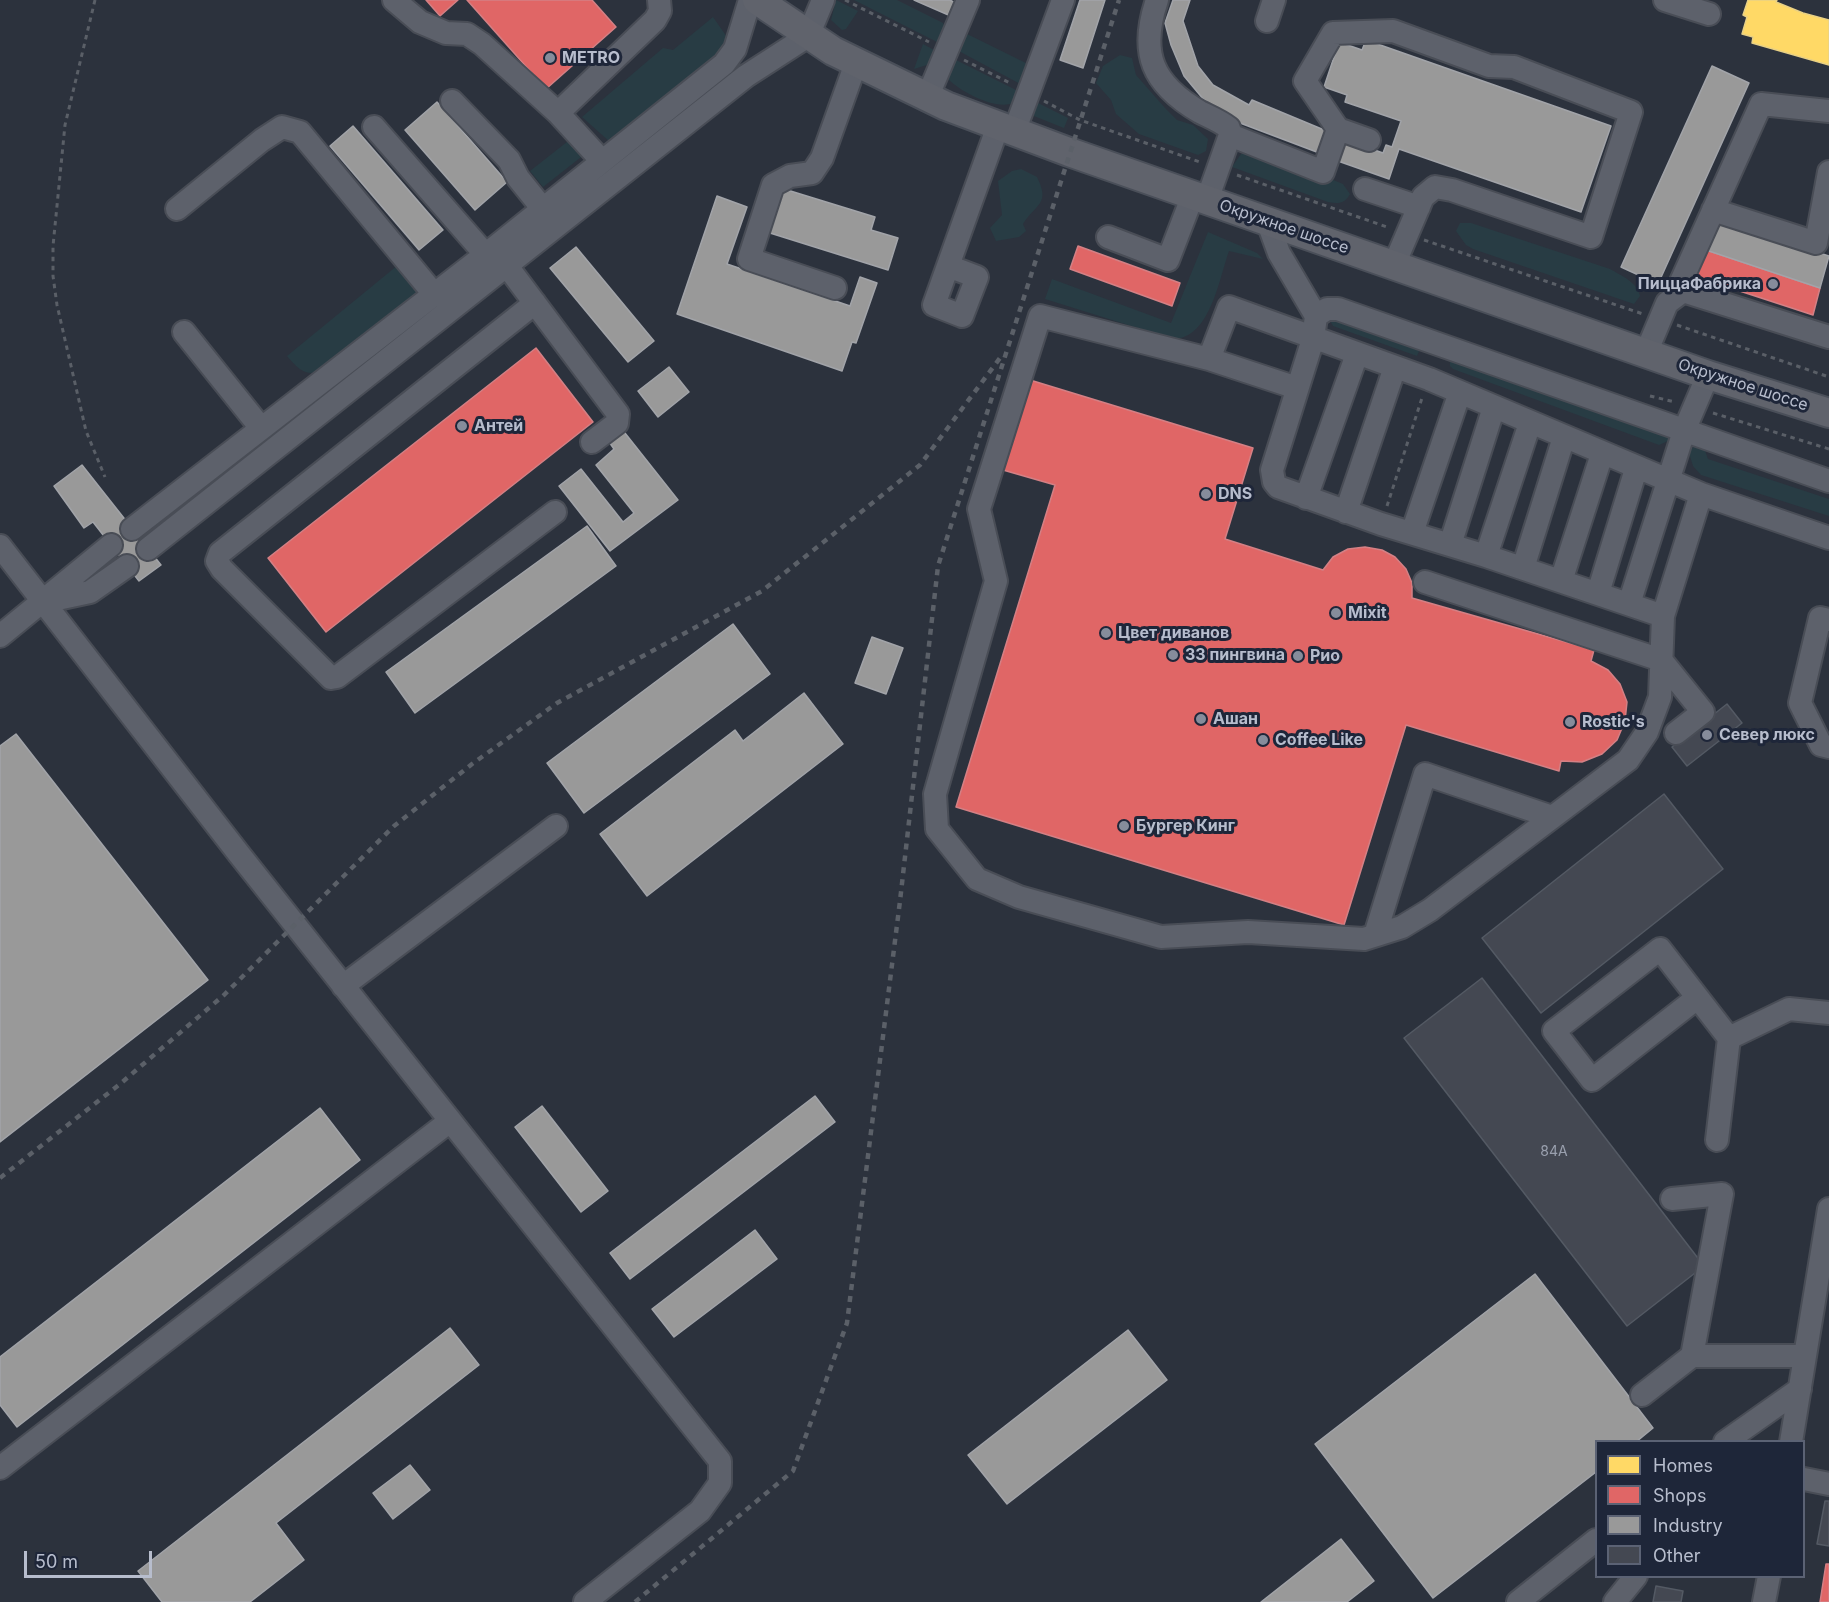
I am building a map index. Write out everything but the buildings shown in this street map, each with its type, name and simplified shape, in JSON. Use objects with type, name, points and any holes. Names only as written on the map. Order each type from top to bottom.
[{"type":"main road","name":"Окружное шоссе","points":[[757,0],[808,36],[856,63],[927,98],[1006,129],[1708,375],[1829,413]]},
{"type":"street","points":[[394,0],[420,22],[446,33],[467,34],[482,44],[558,113],[602,161]]},
{"type":"street","points":[[132,529],[543,209],[724,64],[735,49],[750,0]]},
{"type":"street","points":[[148,549],[746,76],[808,36],[823,0]]},
{"type":"street","points":[[927,98],[945,49],[961,20],[968,0]]},
{"type":"street","points":[[948,266],[1006,129],[1029,94],[1063,0]]},
{"type":"street","points":[[1108,237],[1168,260],[1200,197],[1218,168],[1230,135],[1229,128],[1176,96],[1154,71],[1147,44],[1157,0]]},
{"type":"street","points":[[1665,0],[1709,14]]},
{"type":"street","points":[[558,113],[656,20],[661,1]]},
{"type":"street","points":[[1368,140],[1338,129],[1305,81],[1333,33],[1393,31],[1489,66],[1514,67],[1631,112],[1591,237],[1452,190],[1435,187],[1423,197],[1394,266]]},
{"type":"street","points":[[835,288],[749,259],[773,184],[790,176],[812,173],[822,158],[856,63]]},
{"type":"street","points":[[452,101],[509,160],[518,178],[543,209]]},
{"type":"street","points":[[1676,295],[1761,104],[1829,111]]},
{"type":"street","points":[[374,127],[489,251],[508,266],[618,414],[616,423],[592,442]]},
{"type":"street","points":[[177,209],[262,140],[282,128],[300,132],[434,294]]},
{"type":"street","points":[[1230,135],[1323,172],[1338,129]]},
{"type":"street","points":[[1713,210],[1816,243],[1829,172]]},
{"type":"street","points":[[1365,189],[1419,207]]},
{"type":"street","points":[[1267,220],[1279,253],[1316,316],[1313,339],[1272,470],[1272,476],[1278,486],[1381,524],[1523,568],[1663,616]]},
{"type":"street","points":[[1646,353],[1667,303],[1683,291],[1829,336]]},
{"type":"street","points":[[535,303],[220,553],[217,561],[222,569],[331,678],[337,677],[555,512]]},
{"type":"street","points":[[1209,359],[1229,307],[1429,379],[1669,482],[1829,538]]},
{"type":"street","points":[[1316,316],[1327,309],[1338,309],[1442,343],[1829,481]]},
{"type":"street","points":[[1298,388],[1209,359],[1040,316],[979,509],[996,580],[935,794],[937,829],[977,879],[1019,897],[1161,938],[1248,932],[1364,939],[1402,927],[1430,910],[1628,760],[1647,732],[1660,697],[1663,616],[1701,494]]},
{"type":"street","points":[[184,332],[261,428]]},
{"type":"street","points":[[1306,498],[1357,354]]},
{"type":"street","points":[[1346,512],[1395,367]]},
{"type":"street","points":[[1629,604],[1684,431],[1708,375]]},
{"type":"street","points":[[1412,533],[1460,392]]},
{"type":"street","points":[[1450,545],[1494,407]]},
{"type":"street","points":[[1486,556],[1530,423]]},
{"type":"street","points":[[1523,568],[1564,437]]},
{"type":"street","points":[[1561,581],[1602,454]]},
{"type":"street","points":[[1598,593],[1636,469]]},
{"type":"street","points":[[0,636],[111,545]]},
{"type":"street","points":[[0,546],[343,986],[720,1461],[720,1483],[700,1511],[585,1602]]},
{"type":"street","points":[[44,602],[90,592],[127,566]]},
{"type":"street","points":[[1425,582],[1661,660],[1703,712],[1676,733]]},
{"type":"street","points":[[1829,620],[1820,618],[1800,703],[1821,745],[1829,747]]},
{"type":"street","points":[[1375,935],[1425,774],[1552,817]]},
{"type":"street","points":[[343,986],[555,826]]},
{"type":"street","points":[[1697,998],[1592,1080],[1554,1031],[1659,949],[1729,1038],[1717,1140]]},
{"type":"street","points":[[1729,1038],[1789,1010],[1829,1013]]},
{"type":"street","points":[[0,1468],[450,1121]]},
{"type":"street","points":[[1672,1198],[1722,1194],[1692,1356]]},
{"type":"street","points":[[1791,1440],[1806,1356],[1820,1331],[1828,1222]]},
{"type":"street","points":[[1642,1395],[1692,1356],[1806,1356]]},
{"type":"street","points":[[1728,1440],[1800,1389]]},
{"type":"street","points":[[1805,1479],[1829,1484]]},
{"type":"street","points":[[1518,1602],[1595,1541]]},
{"type":"street","points":[[1615,1602],[1634,1578]]},
{"type":"street","points":[[1764,1602],[1769,1578]]},
{"type":"path","points":[[95,0],[64,125],[53,246],[53,276],[57,305],[86,431],[105,477]]},
{"type":"path","points":[[844,0],[945,49],[1080,120],[1407,234],[1829,376]]},
{"type":"path","points":[[1381,524],[1429,379]]},
{"type":"path","points":[[1640,393],[1695,407],[1829,449]]},
{"type":"shaded area","points":[[836,0],[858,11],[846,29],[842,30],[831,20]]},
{"type":"shaded area","points":[[854,0],[897,0],[943,23],[946,30],[939,43]]},
{"type":"shaded area","points":[[713,17],[729,40],[726,50],[610,142],[582,117],[663,48],[673,50]]},
{"type":"shaded area","points":[[961,31],[1034,67],[1024,86],[955,49]]},
{"type":"shaded area","points":[[923,44],[936,51],[930,64],[914,69]]},
{"type":"shaded area","points":[[1120,55],[1132,58],[1136,75],[1177,120],[1193,125],[1208,139],[1206,151],[1198,155],[1139,134],[1116,114],[1111,100],[1096,83],[1103,66]]},
{"type":"shaded area","points":[[950,57],[1020,92],[1015,102],[990,103],[962,89],[948,79]]},
{"type":"shaded area","points":[[1032,100],[1068,118],[1064,128],[1029,114]]},
{"type":"shaded area","points":[[572,138],[585,154],[543,187],[530,171]]},
{"type":"shaded area","points":[[1258,150],[1343,184],[1350,194],[1346,200],[1341,202],[1328,202],[1232,167],[1241,154]]},
{"type":"shaded area","points":[[1021,169],[1037,177],[1041,186],[1042,199],[1023,224],[1026,231],[1019,237],[996,241],[990,228],[1002,215],[998,181],[1012,171]]},
{"type":"shaded area","points":[[1460,223],[1471,223],[1610,269],[1632,283],[1640,296],[1634,304],[1473,249],[1466,245],[1456,231]]},
{"type":"shaded area","points":[[1208,232],[1257,253],[1263,259],[1229,251],[1211,306],[1196,329],[1186,336],[1173,339],[1045,299],[1052,279],[1171,323]]},
{"type":"shaded area","points":[[398,265],[419,292],[325,368],[308,373],[295,365],[287,356]]},
{"type":"shaded area","points":[[1331,316],[1422,344],[1417,356],[1333,326],[1329,319]]},
{"type":"shaded area","points":[[1450,358],[1668,436],[1668,441],[1659,445],[1453,369],[1450,366]]},
{"type":"shaded area","points":[[1696,443],[1703,445],[1708,459],[1829,499],[1829,516],[1701,475],[1693,466],[1689,453]]},
{"type":"railway","points":[[635,1602],[793,1471],[847,1323],[900,901],[938,566],[1119,0]]},
{"type":"railway","points":[[0,1178],[120,1084],[224,995],[394,826],[472,764],[557,703],[762,591],[920,465],[1000,358]]},
{"type":"place","name":"METRO","points":[[550,58]]},
{"type":"place","name":"ПиццаФабрика","points":[[1773,284]]},
{"type":"place","name":"Антей","points":[[462,426]]},
{"type":"place","name":"DNS","points":[[1206,494]]},
{"type":"place","name":"Mixit","points":[[1336,613]]},
{"type":"place","name":"Цвет диванов","points":[[1106,633]]},
{"type":"place","name":"33 пингвина","points":[[1173,655]]},
{"type":"place","name":"Рио","points":[[1298,656]]},
{"type":"place","name":"Ашан","points":[[1201,719]]},
{"type":"place","name":"Rostic's","points":[[1570,722]]},
{"type":"place","name":"Север люкс","points":[[1707,735]]},
{"type":"place","name":"Coffee Like","points":[[1263,740]]},
{"type":"place","name":"Бургер Кинг","points":[[1124,826]]}]
